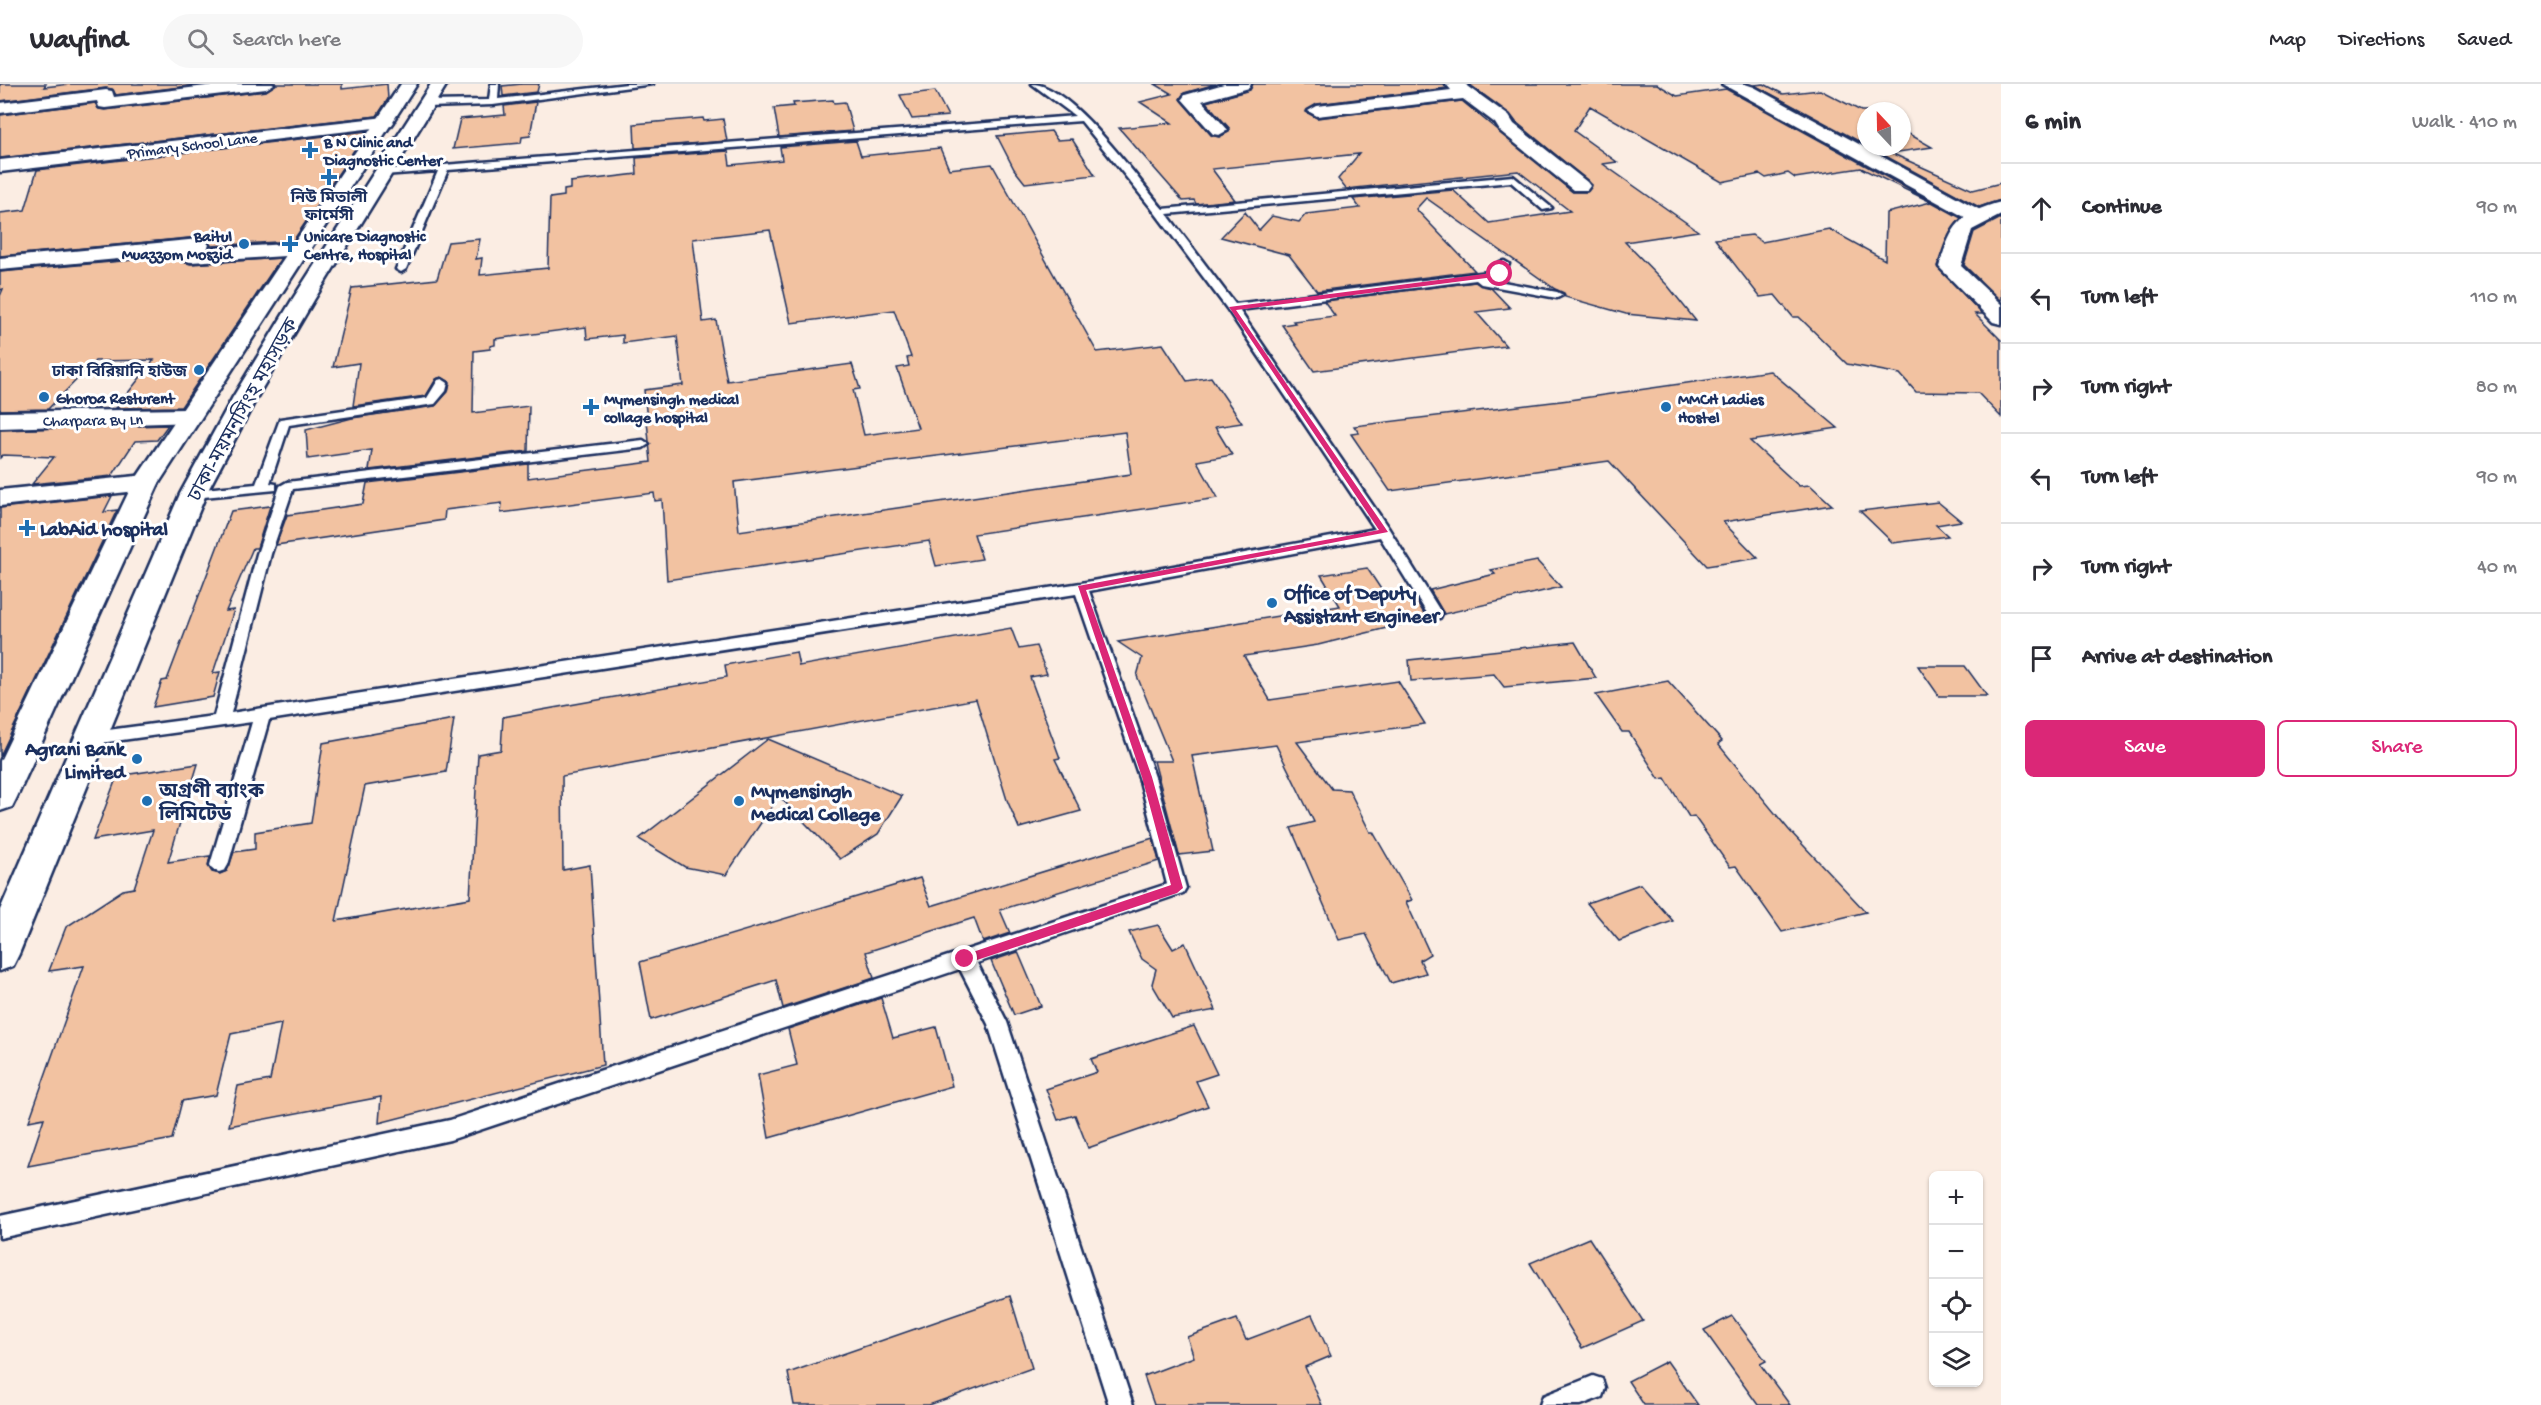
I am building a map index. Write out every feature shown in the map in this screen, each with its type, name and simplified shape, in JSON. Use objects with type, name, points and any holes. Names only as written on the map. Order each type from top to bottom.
[{"type":"street","points":[[0,108],[106,95],[105,103],[266,84]]},
{"type":"street","name":"ঢাকা-ময়মনসিংহ মহাসড়ক","points":[[0,797],[146,483],[187,417],[409,84]]},
{"type":"street","points":[[1219,130],[1191,99],[1243,84]]},
{"type":"street","points":[[1730,84],[1748,91],[1977,216]]},
{"type":"street","points":[[1317,111],[1461,89],[1580,186]]},
{"type":"street","name":"ঢাকা-ময়মনসিংহ মহাসড়ক","points":[[0,954],[93,738],[193,494],[251,387],[433,94]]},
{"type":"street","name":"Primary School Lane","points":[[0,166],[385,122]]},
{"type":"street","points":[[2001,208],[1977,216],[1961,227],[1950,267],[2001,316]]},
{"type":"street","points":[[0,264],[199,245],[191,256],[300,249]]},
{"type":"street","name":"Charpara By Ln","points":[[0,420],[187,417]]},
{"type":"street","points":[[0,498],[146,483]]},
{"type":"lane","points":[[493,102],[495,84]]},
{"type":"lane","points":[[433,94],[493,102],[649,84]]},
{"type":"lane","points":[[1036,84],[1083,118],[1160,212],[1232,308],[1384,532],[1435,614]]},
{"type":"lane","points":[[383,172],[1083,118]]},
{"type":"lane","points":[[401,269],[444,168]]},
{"type":"lane","points":[[1160,212],[1513,179],[1547,208]]},
{"type":"lane","points":[[1232,308],[1500,274],[1504,264]]},
{"type":"lane","points":[[1469,278],[1557,295]]},
{"type":"lane","points":[[261,489],[284,422],[431,401],[440,391],[442,382]]},
{"type":"lane","points":[[193,494],[261,489],[644,444]]},
{"type":"lane","points":[[220,722],[264,554],[287,486]]},
{"type":"lane","points":[[93,738],[220,722],[1081,588],[1384,532]]},
{"type":"lane","points":[[0,1227],[450,1130],[1177,888],[1147,777],[1081,588]]},
{"type":"lane","points":[[219,865],[262,715]]},
{"type":"lane","points":[[965,959],[997,1022],[1121,1405]]},
{"type":"lane","points":[[1552,1405],[1593,1388]]},
{"type":"building","points":[[0,84],[46,84],[44,87],[70,84],[204,84],[116,95],[112,89],[106,88],[0,101]]},
{"type":"building","points":[[276,84],[342,84],[342,89],[387,84],[388,99],[377,116],[0,158],[0,115],[95,103],[99,109],[105,110],[266,91]]},
{"type":"building","points":[[539,84],[537,92],[503,96],[502,86]]},
{"type":"building","points":[[1155,84],[1216,84],[1184,93],[1180,99],[1211,135],[1219,137],[1229,132],[1230,129],[1206,102],[1250,90],[1253,84],[1444,84],[1447,88],[1317,104],[1306,112],[1317,118],[1462,101],[1573,192],[1587,192],[1592,185],[1516,122],[1510,114],[1469,84],[1657,84],[1677,96],[1726,89],[1961,218],[1951,231],[1937,266],[1982,314],[1975,314],[2001,340],[2001,417],[1978,393],[1916,392],[1900,374],[1847,364],[1799,317],[1793,317],[1775,295],[1760,297],[1715,239],[1752,235],[1762,242],[1829,229],[1885,260],[1886,213],[1931,202],[1861,168],[1795,178],[1788,173],[1766,178],[1760,174],[1722,182],[1590,106],[1574,131],[1617,162],[1603,164],[1698,231],[1625,242],[1668,286],[1696,321],[1626,314],[1565,297],[1564,293],[1555,289],[1426,198],[1416,209],[1475,271],[1317,291],[1289,255],[1221,237],[1245,212],[1259,230],[1272,216],[1299,222],[1306,214],[1360,208],[1353,199],[1453,190],[1489,223],[1570,211],[1518,171],[1346,189],[1338,179],[1359,154],[1212,169],[1235,200],[1196,204],[1194,200],[1183,201],[1119,128],[1172,123],[1140,102],[1172,94]]},
{"type":"building","points":[[1764,84],[1783,94],[1820,90],[1857,109],[1857,140],[1754,85]]},
{"type":"building","points":[[935,91],[948,116],[912,119],[900,95]]},
{"type":"building","points":[[833,100],[834,103],[845,102],[853,131],[779,137],[774,108],[794,106],[793,103]]},
{"type":"building","points":[[536,102],[530,136],[522,137],[521,143],[453,149],[460,119],[505,115],[504,106]]},
{"type":"building","points":[[703,118],[704,121],[723,119],[727,141],[635,148],[634,124]]},
{"type":"building","points":[[367,131],[293,241],[211,246],[208,240],[199,237],[0,256],[0,213],[25,210],[37,170]]},
{"type":"building","points":[[1051,131],[1057,140],[1072,139],[1095,175],[1025,183],[1014,169],[997,136]]},
{"type":"building","points":[[1911,135],[1932,147],[1911,150]]},
{"type":"building","points":[[856,141],[861,156],[940,148],[949,169],[992,164],[1097,352],[1163,344],[1187,381],[1211,377],[1242,423],[1215,427],[1232,455],[1197,461],[1218,498],[974,534],[982,559],[936,566],[929,541],[667,580],[662,500],[655,501],[654,493],[501,513],[502,503],[445,510],[444,520],[276,545],[287,515],[363,504],[367,483],[528,464],[528,478],[651,462],[644,390],[683,385],[677,336],[623,343],[623,335],[587,339],[586,327],[495,339],[495,345],[490,346],[490,349],[474,351],[473,413],[529,406],[528,451],[369,470],[372,450],[308,459],[306,430],[352,418],[435,406],[448,392],[450,382],[441,377],[436,379],[426,396],[353,406],[359,363],[333,367],[352,288],[437,279],[448,242],[480,239],[476,259],[482,258],[480,275],[548,268],[550,198],[564,196],[564,190],[570,189],[570,182],[637,174],[636,158],[728,151],[730,165],[782,160],[780,147]],"holes":[[[770,230],[791,323],[894,310],[911,357],[907,358],[909,366],[897,368],[918,428],[864,435],[853,390],[860,389],[852,364],[727,381],[716,320],[703,322],[693,239]],[[1125,432],[1131,474],[739,531],[734,482]]]},
{"type":"building","points":[[1886,156],[1898,156],[1973,190],[2001,183],[2001,200],[1979,207]]},
{"type":"building","points":[[2001,218],[2001,301],[1964,265],[1974,232]]},
{"type":"building","points":[[178,256],[182,262],[191,264],[281,258],[181,407],[116,408],[154,360],[95,361],[48,409],[0,410],[0,296],[3,289],[0,290],[0,272]]},
{"type":"building","points":[[1475,282],[1491,288],[1510,308],[1476,312],[1506,346],[1314,371],[1282,325],[1295,323],[1293,321],[1335,316],[1324,301]]},
{"type":"building","points":[[1770,371],[1838,428],[1750,441],[1799,486],[1810,485],[1832,505],[1723,522],[1758,558],[1707,566],[1609,461],[1390,491],[1351,434],[1359,433],[1354,426],[1569,400]]},
{"type":"building","points":[[168,425],[157,440],[135,441],[112,476],[32,484],[54,457],[3,455],[0,458],[0,430]]},
{"type":"building","points":[[112,496],[104,512],[117,510],[0,756],[0,508]]},
{"type":"building","points":[[1938,502],[1961,521],[1936,525],[1948,536],[1893,543],[1860,511]]},
{"type":"building","points":[[270,506],[257,548],[253,548],[226,611],[234,610],[213,673],[220,672],[213,697],[153,707],[162,681],[167,680],[231,511]]},
{"type":"building","points":[[1537,561],[1561,587],[1444,614],[1430,590],[1495,574],[1491,570]]},
{"type":"building","points":[[1367,568],[1388,600],[1412,594],[1427,618],[1318,645],[1244,656],[1270,700],[1398,681],[1425,724],[1297,742],[1332,789],[1349,790],[1370,832],[1373,832],[1412,900],[1406,902],[1430,954],[1420,960],[1426,973],[1391,983],[1366,934],[1339,940],[1291,828],[1314,822],[1276,745],[1192,756],[1213,851],[1179,855],[1154,761],[1172,761],[1137,676],[1142,658],[1118,642],[1340,606],[1321,575]]},
{"type":"building","points":[[1011,628],[1019,649],[1036,646],[1047,674],[1030,677],[1060,758],[1055,759],[1081,811],[1019,828],[1007,800],[976,699],[562,776],[563,870],[590,865],[603,1065],[379,1123],[381,1097],[229,1126],[238,1086],[270,1080],[281,1024],[231,1034],[216,1095],[182,1101],[172,1139],[28,1166],[44,1118],[29,1121],[84,966],[49,971],[66,927],[123,890],[134,888],[153,830],[93,840],[117,776],[198,764],[168,862],[210,856],[208,866],[212,872],[220,874],[227,871],[234,852],[255,849],[255,832],[311,823],[323,743],[454,719],[446,772],[365,786],[336,921],[470,898],[478,754],[501,750],[503,717],[727,677],[725,665],[796,652],[799,666]]},
{"type":"building","points":[[1575,642],[1596,678],[1504,687],[1494,674],[1411,681],[1409,660]]},
{"type":"building","points":[[1918,666],[1965,666],[1987,696],[1939,696]]},
{"type":"building","points":[[1668,681],[1722,741],[1718,744],[1789,830],[1866,912],[1782,932],[1736,866],[1730,867],[1694,816],[1689,817],[1665,778],[1659,779],[1629,732],[1622,732],[1596,695]]},
{"type":"building","points":[[768,739],[902,796],[878,834],[840,859],[779,796],[726,875],[685,867],[639,839]]},
{"type":"building","points":[[1153,838],[1159,861],[1000,910],[1010,933],[983,942],[974,918],[866,952],[874,978],[783,1008],[776,980],[651,1020],[640,962],[920,878],[931,906]]},
{"type":"building","points":[[1640,884],[1673,921],[1619,941],[1587,903]]},
{"type":"building","points":[[1158,925],[1173,949],[1185,943],[1216,1010],[1172,1018],[1152,984],[1156,969],[1142,959],[1129,932]]},
{"type":"building","points":[[1018,952],[1041,1006],[1014,1015],[991,961]]},
{"type":"building","points":[[881,998],[893,1038],[936,1027],[952,1086],[769,1138],[758,1075],[797,1065],[788,1029]]},
{"type":"building","points":[[1194,1026],[1217,1074],[1196,1081],[1208,1106],[1088,1148],[1075,1115],[1058,1120],[1046,1089],[1097,1072],[1091,1059]]},
{"type":"building","points":[[1589,1238],[1643,1321],[1582,1348],[1530,1263]]},
{"type":"building","points":[[1010,1296],[1032,1368],[929,1405],[794,1405],[788,1373]]},
{"type":"building","points":[[1312,1315],[1331,1356],[1305,1367],[1322,1405],[1154,1405],[1144,1376],[1194,1357],[1187,1337],[1237,1319],[1246,1340]]},
{"type":"building","points":[[1732,1316],[1766,1361],[1760,1364],[1790,1405],[1758,1405],[1704,1330]]},
{"type":"building","points":[[1667,1361],[1698,1405],[1644,1405],[1628,1381]]},
{"type":"place","name":"B N Clinic and Diagnostic Center","points":[[310,150]]},
{"type":"place","name":"নিউ মিতালী ফার্মেসী","points":[[329,177]]},
{"type":"place","name":"Baitul Muazzom Moszid","points":[[244,244]]},
{"type":"place","name":"Unicare Diagnostic Centre, Hospital","points":[[290,244]]},
{"type":"place","name":"ঢাকা বিরিয়ানি হাউজ","points":[[199,370]]},
{"type":"place","name":"Ghoroa Resturent","points":[[44,397]]},
{"type":"place","name":"Mymensingh medical collage hospital","points":[[591,407]]},
{"type":"place","name":"MMCH Ladies Hostel","points":[[1666,407]]},
{"type":"place","name":"LabAid hospital","points":[[27,528]]},
{"type":"place","name":"Office of Deputy Assistant Engineer","points":[[1272,603]]},
{"type":"place","name":"Agrani Bank Limited","points":[[137,759]]},
{"type":"place","name":"অগ্রণী ব্যাংক লিমিটেড","points":[[147,801]]},
{"type":"place","name":"Mymensingh Medical College","points":[[739,801]]},
{"type":"route","points":[[965,959],[1177,888],[1147,777],[1081,588],[1384,532],[1232,308],[1500,274]]}]
